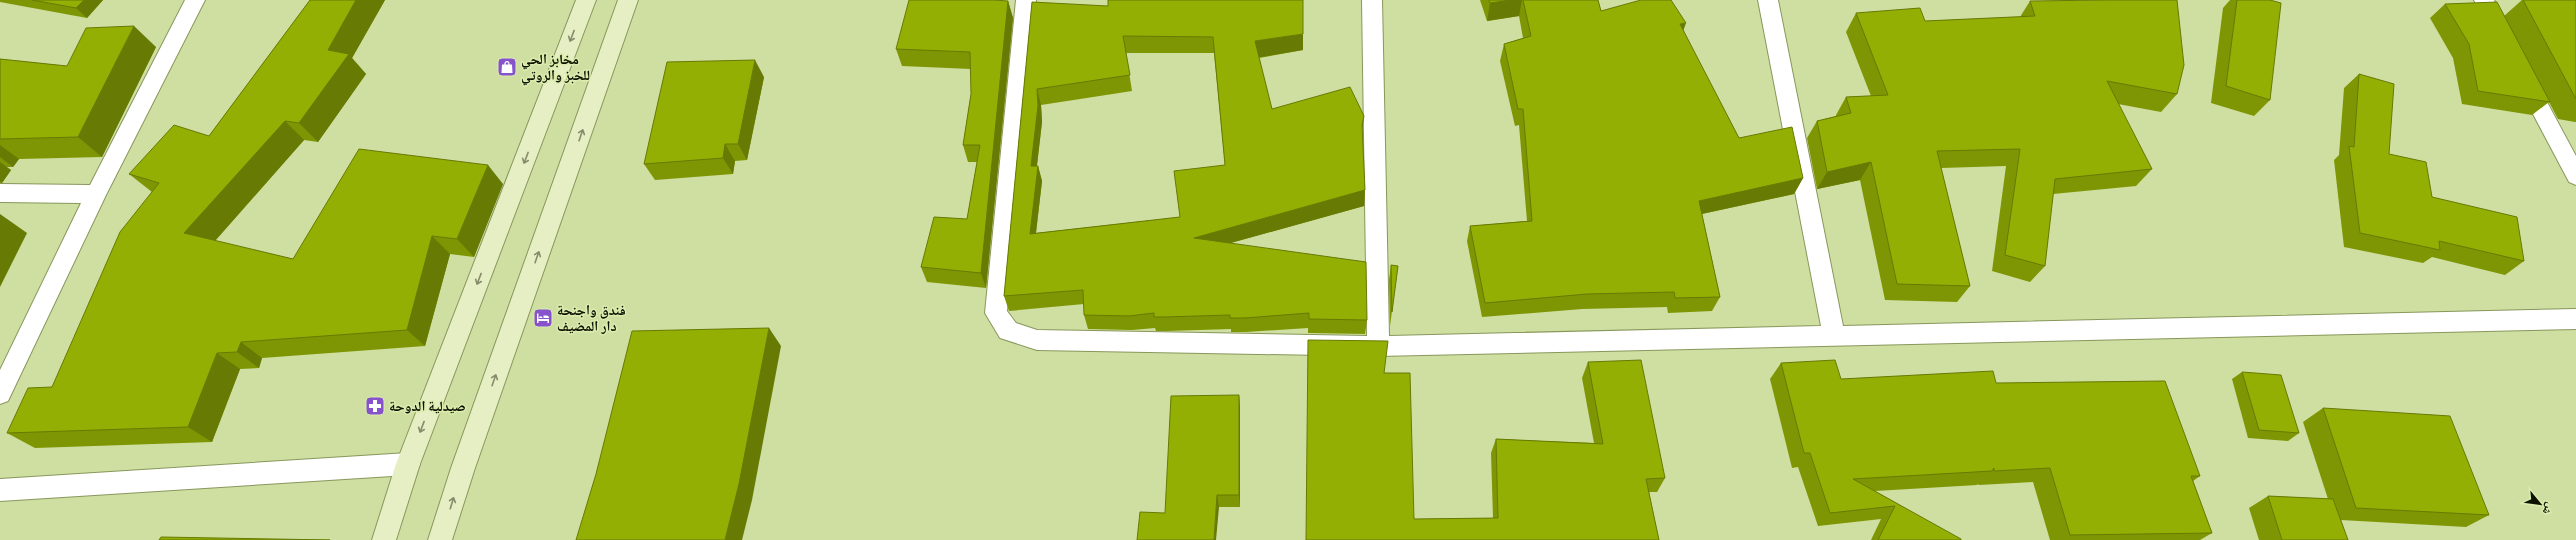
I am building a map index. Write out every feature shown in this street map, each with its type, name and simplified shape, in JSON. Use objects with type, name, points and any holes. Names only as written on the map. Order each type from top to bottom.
[{"type":"street","points":[[0,394],[96,194],[195,0]]},
{"type":"street","points":[[384,540],[408,464],[586,0]]},
{"type":"street","points":[[440,540],[463,468],[628,0]]},
{"type":"street","points":[[1026,0],[996,312],[1008,331],[1038,340],[1378,346],[2576,319]]},
{"type":"street","points":[[1372,0],[1378,346]]},
{"type":"street","points":[[1768,0],[1834,336]]},
{"type":"street","points":[[2484,0],[2576,176]]},
{"type":"street","points":[[0,192],[96,194]]},
{"type":"street","points":[[0,490],[408,464]]},
{"type":"building","points":[[32,0],[84,0],[76,8]]},
{"type":"building","points":[[310,0],[356,0],[328,50],[349,54],[299,123],[285,121],[184,233],[293,259],[359,149],[488,165],[457,239],[432,236],[407,330],[241,342],[237,352],[217,353],[188,427],[7,433],[28,388],[52,387],[120,232],[159,183],[129,174],[174,125],[209,136]]},
{"type":"building","points":[[909,0],[1008,1],[981,273],[921,267],[934,217],[967,219],[980,145],[963,145],[971,94],[970,52],[896,49]]},
{"type":"building","points":[[1108,0],[1303,0],[1303,34],[1255,41],[1272,109],[1350,87],[1364,116],[1362,125],[1365,190],[1194,238],[1366,262],[1367,320],[1309,319],[1309,313],[1245,318],[1230,318],[1230,315],[1154,317],[1154,313],[1129,316],[1084,315],[1083,290],[1004,296],[1032,2],[1108,6]],"holes":[[[1123,36],[1213,37],[1225,165],[1174,171],[1180,217],[1030,234],[1038,166],[1031,166],[1038,106],[1037,89],[1130,75]]]},
{"type":"building","points":[[1489,0],[1511,0],[1490,3]]},
{"type":"building","points":[[1523,0],[1598,0],[1601,11],[1641,0],[1671,0],[1686,23],[1680,24],[1739,138],[1792,127],[1803,178],[1699,201],[1720,297],[1675,298],[1674,292],[1587,294],[1485,303],[1470,226],[1532,221],[1523,109],[1518,109],[1504,44],[1531,36]]},
{"type":"building","points":[[2177,0],[2184,65],[2177,94],[2107,81],[2152,169],[2055,179],[2045,266],[2005,255],[2020,149],[1937,151],[1970,286],[1897,284],[1871,162],[1827,172],[1817,121],[1851,113],[1846,97],[1888,95],[1856,13],[1920,8],[1925,21],[2035,16],[2030,1]]},
{"type":"building","points":[[2237,0],[2270,0],[2281,3],[2270,100],[2226,86]]},
{"type":"building","points":[[2523,0],[2576,0],[2576,99]]},
{"type":"building","points":[[2497,2],[2550,102],[2478,91],[2469,44],[2445,4]]},
{"type":"building","points":[[134,26],[78,137],[0,139],[0,59],[67,66],[86,28]]},
{"type":"building","points":[[755,60],[738,144],[725,144],[723,158],[644,164],[667,62]]},
{"type":"building","points":[[2359,74],[2394,84],[2389,154],[2426,162],[2432,197],[2517,217],[2524,261],[2439,241],[2440,250],[2360,233],[2349,146],[2354,147]]},
{"type":"building","points":[[1391,265],[1398,266],[1392,312]]},
{"type":"building","points":[[769,328],[739,484],[725,540],[576,540],[596,474],[632,331]]},
{"type":"building","points":[[1308,340],[1388,341],[1384,373],[1410,373],[1414,519],[1498,518],[1496,439],[1603,444],[1588,362],[1641,360],[1665,478],[1646,479],[1659,540],[1306,540]]},
{"type":"building","points":[[1835,360],[1841,379],[1993,371],[1996,383],[2165,381],[2200,476],[2191,476],[2212,533],[2070,535],[2050,468],[1994,471],[1994,468],[1992,471],[1853,479],[1961,539],[1878,540],[1895,506],[1830,513],[1810,453],[1804,453],[1781,363]]},
{"type":"building","points":[[2242,372],[2281,375],[2299,433],[2259,430]]},
{"type":"building","points":[[1239,395],[1239,495],[1217,495],[1214,540],[1137,540],[1140,512],[1165,513],[1171,396]]},
{"type":"building","points":[[2323,408],[2450,416],[2489,515],[2356,508]]},
{"type":"building","points":[[2268,496],[2333,499],[2348,540],[2282,540]]},
{"type":"building","points":[[161,537],[330,540],[159,540]]},
{"type":"place","name":"مخابز الحي للخبز والروتي","points":[[507,67]]},
{"type":"place","name":"فندق واجنحة دار المضيف","points":[[543,318]]},
{"type":"place","name":"صيدلية الدوحة","points":[[375,406]]}]
